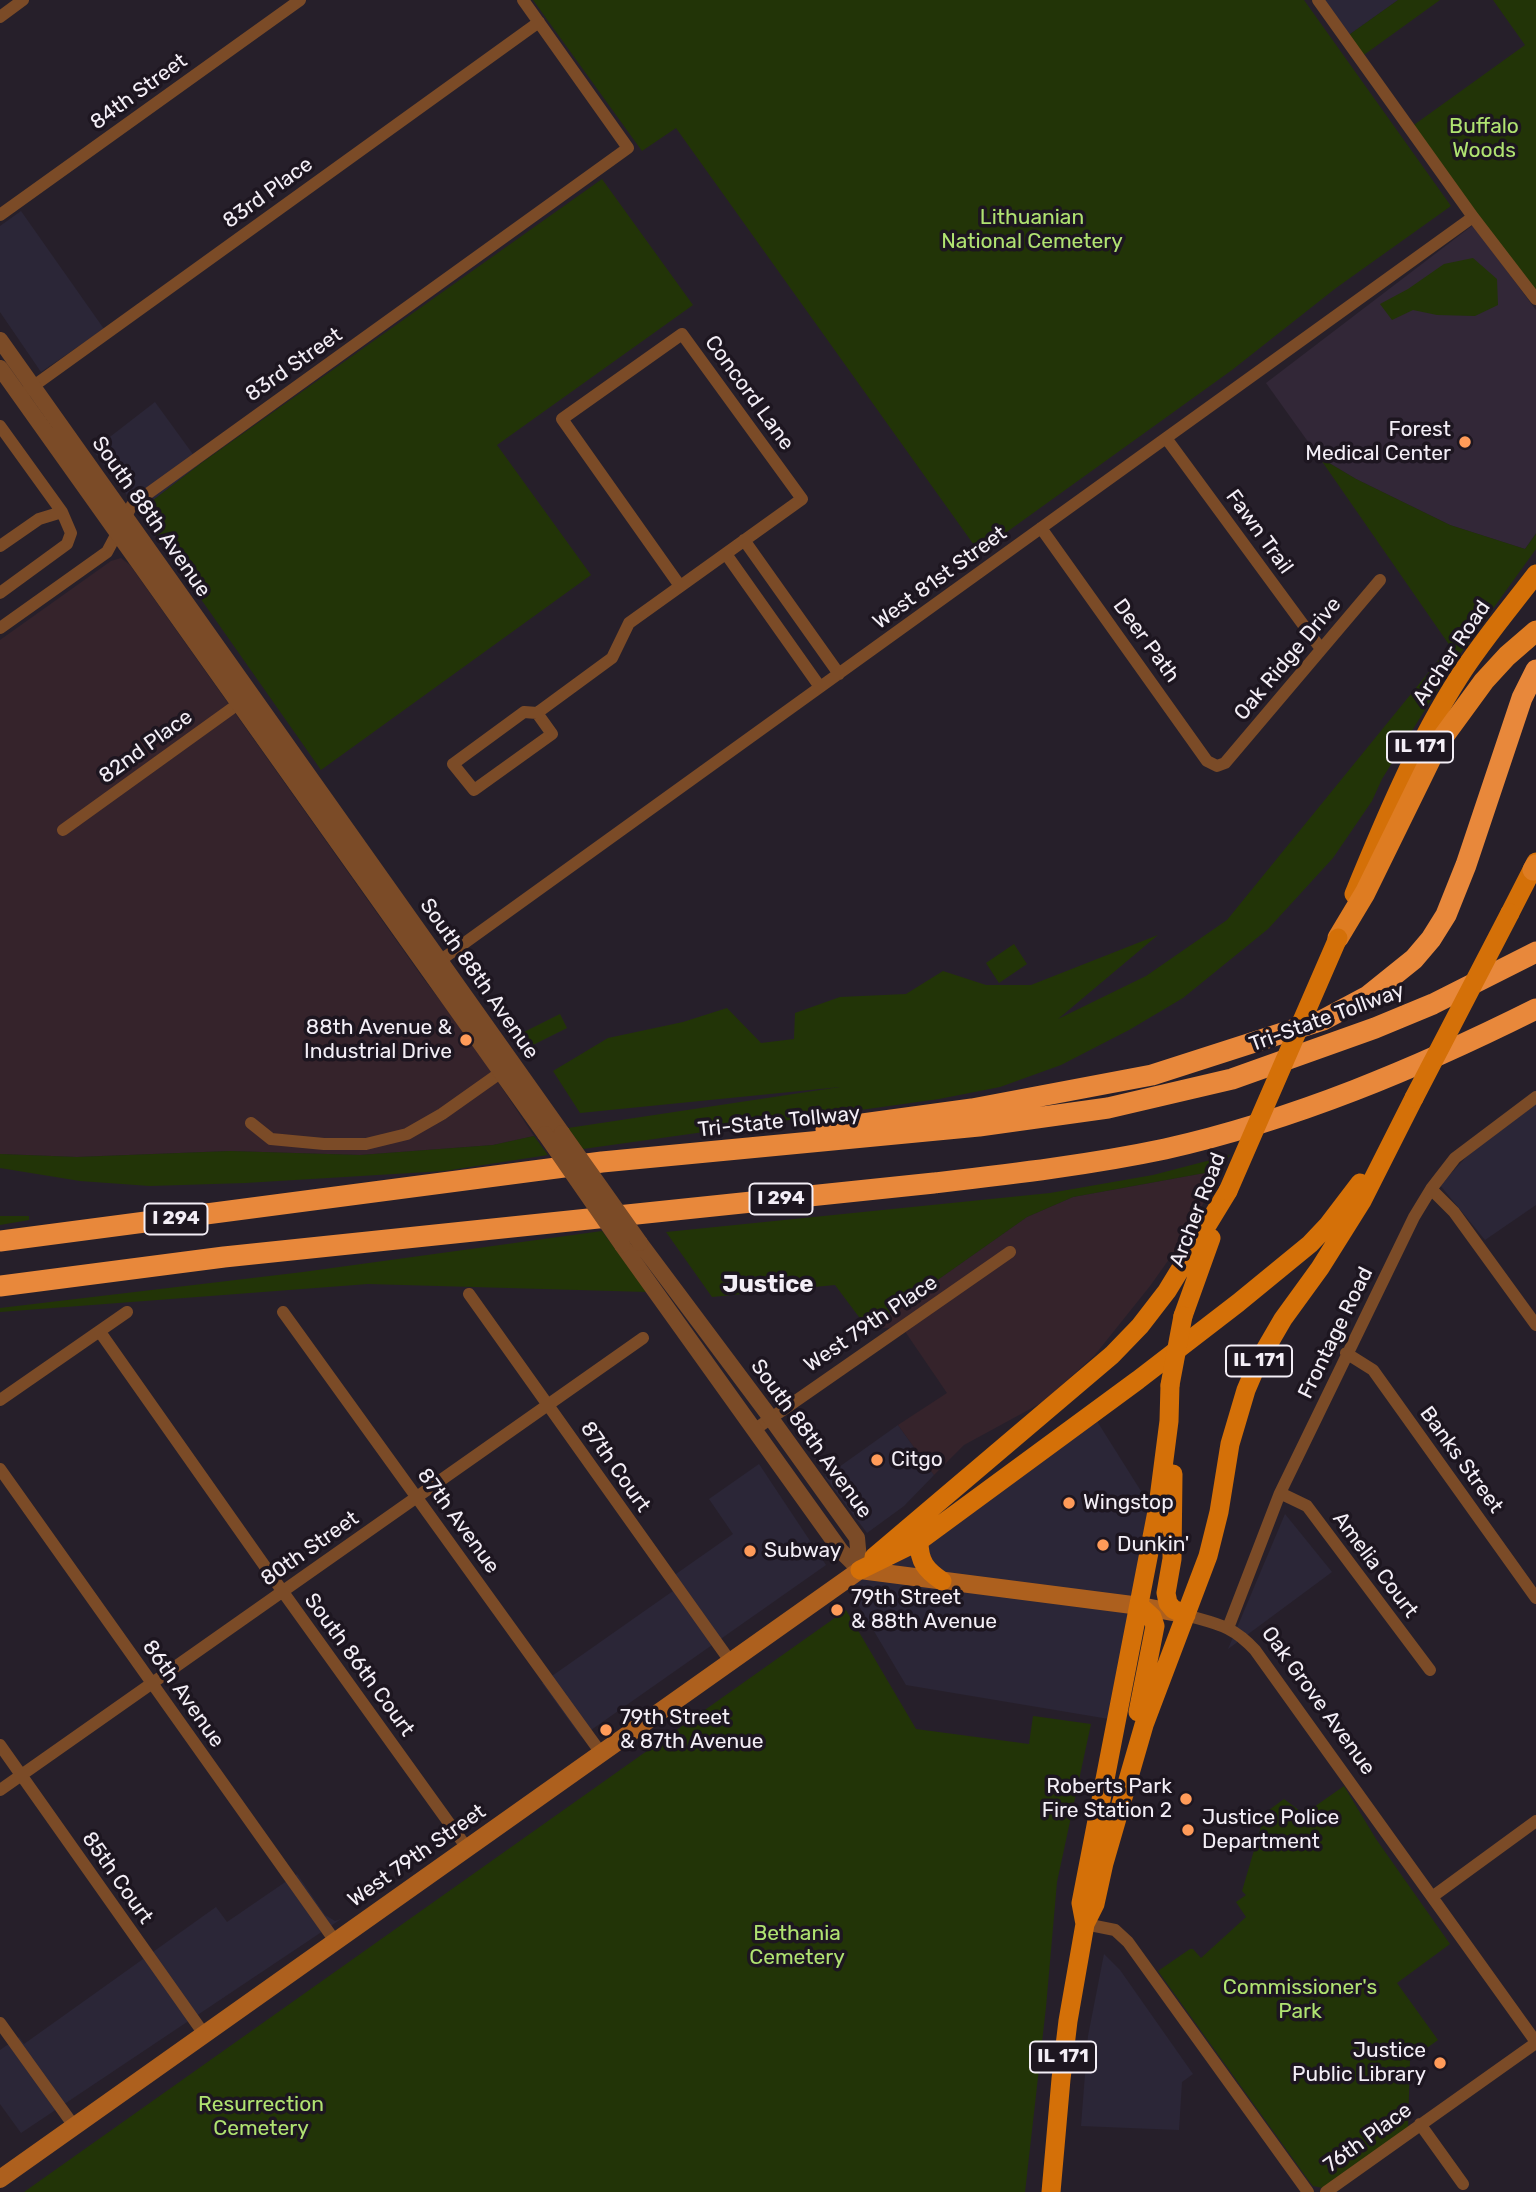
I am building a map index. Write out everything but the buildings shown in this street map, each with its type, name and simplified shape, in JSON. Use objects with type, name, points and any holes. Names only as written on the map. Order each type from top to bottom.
[{"type":"highway","points":[[1338,938],[1365,893],[1437,744],[1484,681],[1536,631]]},
{"type":"highway","points":[[762,1149],[830,1127],[972,1109],[1152,1075],[1323,1020],[1368,996],[1414,959],[1446,915],[1466,865],[1522,698],[1536,670]]},
{"type":"highway","name":"Tri-State Tollway","points":[[0,1241],[602,1162],[762,1149],[979,1126],[1108,1108],[1232,1079],[1375,1028],[1433,1003],[1536,952]]},
{"type":"highway","name":"I 294","points":[[0,1286],[224,1257],[948,1182],[1031,1172],[1151,1151],[1251,1126],[1387,1079],[1536,1009]]},
{"type":"main road","name":"Archer Road","points":[[1085,1924],[1081,1903],[1160,1492],[1169,1421],[1170,1385],[1183,1316],[1228,1191],[1375,846],[1439,710],[1460,675],[1536,574]]},
{"type":"main road","points":[[860,1570],[919,1541],[1138,1380],[1291,1262],[1328,1225],[1394,1133],[1535,865]]},
{"type":"main road","name":"Archer Road","points":[[1051,2192],[1060,2079],[1085,1924],[1096,1904],[1127,1782],[1152,1703],[1208,1556],[1219,1512],[1230,1444],[1245,1390],[1283,1319],[1348,1226],[1394,1133]]},
{"type":"main road","points":[[860,1570],[1112,1355],[1140,1326],[1167,1291],[1228,1191]]},
{"type":"main road","points":[[1169,1421],[1173,1456],[1172,1559],[1166,1593],[1168,1604],[1186,1615]]},
{"type":"main road","points":[[919,1541],[921,1561],[928,1571],[942,1581]]},
{"type":"main road","name":"Oak Grove Avenue","points":[[860,1570],[1140,1606],[1186,1615]]},
{"type":"main road","name":"West 79th Street","points":[[0,2179],[860,1570]]},
{"type":"main road","points":[[1127,1782],[1135,1723],[1155,1626],[1152,1617],[1140,1606]]},
{"type":"street","points":[[0,17],[23,0]]},
{"type":"street","name":"84th Street","points":[[0,215],[300,0]]},
{"type":"street","points":[[523,0],[539,22]]},
{"type":"street","points":[[1318,0],[1536,299]]},
{"type":"street","name":"83rd Street","points":[[0,628],[107,552],[132,505],[628,148],[539,22]]},
{"type":"street","name":"83rd Place","points":[[26,391],[539,22]]},
{"type":"street","name":"West 81st Street","points":[[434,965],[1474,217]]},
{"type":"street","name":"Concord Lane","points":[[537,713],[552,734],[474,790],[453,764],[524,712],[537,713],[612,658],[629,623],[802,499],[682,334],[562,419],[680,586]]},
{"type":"street","name":"South 88th Avenue","points":[[0,340],[26,391],[116,534],[245,699]]},
{"type":"street","name":"South 88th Avenue","points":[[0,368],[26,391],[125,517],[245,699],[507,1068],[770,1417],[857,1538],[860,1570]]},
{"type":"street","points":[[0,426],[62,512],[72,533],[67,544],[0,593]]},
{"type":"street","name":"Fawn Trail","points":[[1166,438],[1321,649]]},
{"type":"street","points":[[0,546],[38,519],[62,512]]},
{"type":"street","name":"Deer Path","points":[[1041,528],[1207,761],[1217,766],[1225,763]]},
{"type":"street","points":[[744,540],[839,674]]},
{"type":"street","points":[[726,554],[820,687]]},
{"type":"street","name":"Oak Ridge Drive","points":[[1225,763],[1380,580]]},
{"type":"street","name":"82nd Place","points":[[63,830],[245,699]]},
{"type":"street","points":[[251,1123],[271,1139],[324,1144],[366,1144],[407,1134],[442,1114],[507,1068]]},
{"type":"street","name":"Frontage Road","points":[[1228,1628],[1280,1493],[1414,1217],[1455,1158],[1536,1097]]},
{"type":"street","name":"South 88th Avenue","points":[[554,1133],[622,1244],[841,1552],[860,1570]]},
{"type":"street","points":[[1431,1189],[1454,1212],[1536,1325]]},
{"type":"street","name":"West 79th Place","points":[[754,1430],[1010,1252]]},
{"type":"street","name":"87th Court","points":[[469,1294],[730,1661]]},
{"type":"street","points":[[0,1400],[127,1312]]},
{"type":"street","name":"87th Avenue","points":[[283,1312],[601,1753]]},
{"type":"street","name":"South 86th Court","points":[[100,1332],[467,1848]]},
{"type":"street","name":"80th Street","points":[[0,1790],[643,1338]]},
{"type":"street","name":"Banks Street","points":[[1346,1353],[1373,1370],[1536,1598]]},
{"type":"street","name":"86th Avenue","points":[[0,1469],[335,1941]]},
{"type":"street","name":"Amelia Court","points":[[1280,1493],[1307,1507],[1430,1670]]},
{"type":"street","name":"Oak Grove Avenue","points":[[1186,1615],[1241,1634],[1255,1650],[1536,2042]]},
{"type":"street","name":"85th Court","points":[[0,1745],[204,2034]]},
{"type":"street","points":[[1432,1897],[1536,1821]]},
{"type":"street","points":[[1085,1924],[1115,1930],[1128,1942],[1308,2192]]},
{"type":"street","points":[[0,2023],[74,2126]]},
{"type":"street","name":"76th Place","points":[[1326,2192],[1536,2042]]},
{"type":"street","points":[[1420,2124],[1463,2184]]},
{"type":"shaded area","points":[[1319,0],[1398,0],[1346,37]]},
{"type":"shaded area","points":[[21,211],[104,329],[41,372],[0,312],[0,226]]},
{"type":"shaded area","points":[[1473,225],[1536,310],[1536,533],[1525,549],[1450,525],[1356,479],[1319,457],[1266,383]]},
{"type":"shaded area","points":[[155,402],[200,464],[139,511],[93,450]]},
{"type":"shaded area","points":[[121,558],[130,565],[423,978],[470,1040],[534,1136],[493,1145],[360,1155],[230,1151],[77,1157],[0,1154],[0,640],[111,561]]},
{"type":"shaded area","points":[[1536,1104],[1536,1205],[1485,1240],[1440,1185],[1472,1151]]},
{"type":"shaded area","points":[[1221,1170],[1187,1234],[1094,1356],[1043,1402],[964,1445],[934,1475],[898,1425],[947,1393],[902,1327],[868,1329],[1027,1217],[1073,1197]]},
{"type":"shaded area","points":[[1095,1418],[1156,1515],[1137,1602],[873,1569]]},
{"type":"shaded area","points":[[898,1425],[934,1475],[904,1506],[867,1533],[825,1477]]},
{"type":"shaded area","points":[[759,1464],[826,1565],[581,1737],[542,1683],[673,1591],[666,1581],[733,1534],[709,1499]]},
{"type":"shaded area","points":[[1285,1514],[1332,1572],[1228,1649]]},
{"type":"shaded area","points":[[859,1575],[1136,1610],[1115,1720],[906,1685],[846,1584]]},
{"type":"shaded area","points":[[297,1874],[325,1915],[335,1921],[341,1919],[21,2133],[0,2104],[0,2050],[19,2037],[24,2044],[216,1907],[227,1922]]},
{"type":"shaded area","points":[[1104,1954],[1120,1970],[1193,2074],[1182,2082],[1179,2130],[1081,2126],[1088,2036]]},
{"type":"green space","name":"Lithuanian National Cemetery","points":[[533,0],[1304,0],[1451,206],[1336,288],[1232,370],[979,552],[676,128],[642,151]]},
{"type":"green space","points":[[1398,0],[1440,0],[1361,57],[1346,37]]},
{"type":"green space","name":"Buffalo Woods","points":[[1493,0],[1536,0],[1536,300],[1411,127],[1525,45]]},
{"type":"green space","points":[[602,179],[693,305],[497,445],[591,575],[321,770],[139,511],[200,464]]},
{"type":"green space","points":[[1473,258],[1497,279],[1498,305],[1475,316],[1437,315],[1413,310],[1392,320],[1380,304],[1408,289],[1444,264]]},
{"type":"green space","points":[[1319,457],[1356,479],[1450,525],[1525,549],[1536,534],[1536,549],[1456,660],[1382,779],[1372,801],[1333,858],[1268,929],[1183,998],[1129,1030],[1061,1065],[1000,1087],[939,1099],[583,1149],[568,1128],[840,1087],[580,1113],[553,1071],[608,1038],[683,1022],[727,1008],[761,1043],[794,1039],[795,1013],[840,997],[906,994],[943,971],[986,985],[1031,985],[1158,935],[1058,1019],[1146,976],[1227,920],[1450,646]]},
{"type":"green space","points":[[1014,944],[1027,964],[999,983],[986,963]]},
{"type":"green space","points":[[560,1014],[567,1028],[531,1046],[524,1032]]},
{"type":"green space","points":[[534,1136],[548,1155],[444,1171],[245,1183],[150,1186],[80,1181],[0,1168],[0,1154],[77,1157],[230,1151],[360,1155],[493,1145]]},
{"type":"green space","points":[[1230,1155],[1221,1170],[1073,1197],[1027,1217],[868,1329],[835,1285],[712,1297],[666,1232],[1050,1193],[1153,1175]]},
{"type":"green space","points":[[0,1216],[29,1216],[29,1220],[0,1225]]},
{"type":"green space","points":[[602,1231],[648,1292],[368,1284],[0,1312],[0,1308],[303,1272]]},
{"type":"green space","name":"Bethania Cemetery","points":[[846,1610],[916,1729],[1029,1744],[1033,1716],[1091,1724],[1057,1882],[1025,2192],[24,2192]]},
{"type":"green space","name":"Commissioner's Park","points":[[1344,1786],[1376,1839],[1450,1944],[1397,1983],[1438,2040],[1410,2060],[1408,2127],[1323,2188],[1313,2186],[1309,2181],[1158,1971],[1190,1949],[1201,1958],[1246,1917],[1236,1902],[1246,1895],[1242,1891],[1265,1813],[1284,1799],[1304,1814]]},
{"type":"place","name":"Forest Medical Center","points":[[1465,442]]},
{"type":"place","name":"88th Avenue & Industrial Drive","points":[[466,1040]]},
{"type":"place","name":"Citgo","points":[[877,1460]]},
{"type":"place","name":"Wingstop","points":[[1069,1503]]},
{"type":"place","name":"Dunkin'","points":[[1103,1545]]},
{"type":"place","name":"Subway","points":[[750,1551]]},
{"type":"place","name":"79th Street & 88th Avenue","points":[[837,1610]]},
{"type":"place","name":"79th Street & 87th Avenue","points":[[606,1730]]},
{"type":"place","name":"Roberts Park Fire Station 2","points":[[1186,1799]]},
{"type":"place","name":"Justice Police Department","points":[[1188,1830]]},
{"type":"place","name":"Justice Public Library","points":[[1440,2063]]},
{"type":"district","name":"Justice","points":[[768,1285]]},
{"type":"park label","name":"Resurrection Cemetery","points":[[261,2117]]}]
